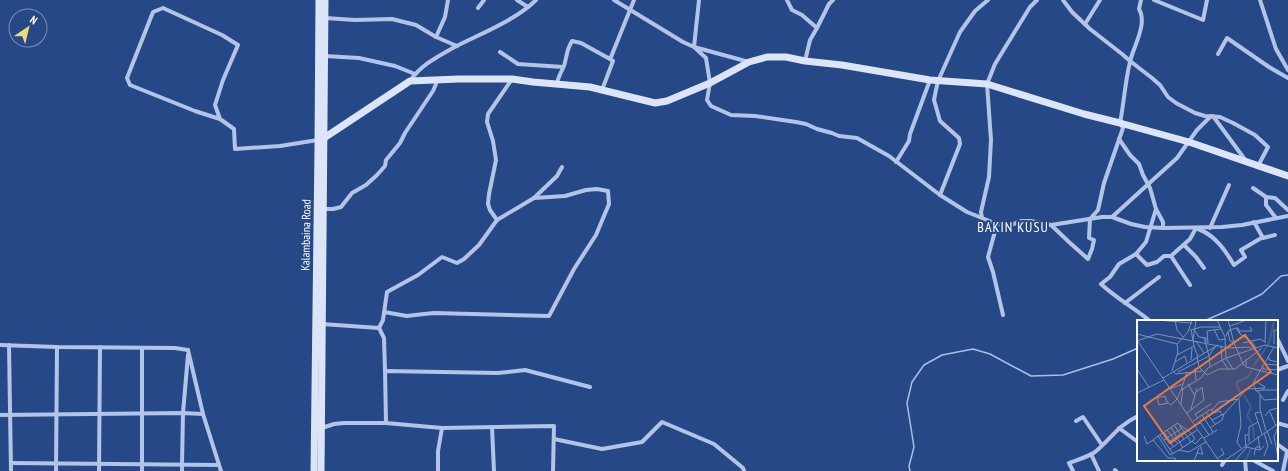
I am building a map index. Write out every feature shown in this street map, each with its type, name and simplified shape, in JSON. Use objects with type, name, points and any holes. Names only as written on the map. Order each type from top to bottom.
[{"type":"street","name":"Kalambaina Road","points":[[314,471],[321,139],[319,0]]},
{"type":"street","points":[[321,471],[323,209],[321,139],[325,56],[325,0]]},
{"type":"street","points":[[436,37],[445,17],[448,0]]},
{"type":"street","points":[[478,8],[484,0]]},
{"type":"street","points":[[517,0],[528,7]]},
{"type":"street","points":[[220,119],[215,105],[223,80],[238,45],[222,35],[163,8],[153,12],[127,78],[130,85],[220,119],[234,129],[235,150],[280,146],[321,139],[410,81],[414,74],[433,59],[522,12],[536,0]]},
{"type":"street","points":[[614,0],[683,42],[694,47],[749,62]]},
{"type":"street","points":[[610,59],[634,0]]},
{"type":"street","points":[[694,47],[699,0]]},
{"type":"street","points":[[787,0],[792,10],[817,28]]},
{"type":"street","points":[[805,61],[810,40],[829,4],[833,0]]},
{"type":"street","points":[[940,195],[960,144],[959,138],[940,121],[938,116],[934,100],[938,81],[960,32],[975,11],[988,0]]},
{"type":"street","points":[[982,218],[981,212],[988,182],[991,140],[987,84],[995,64],[1030,7],[1037,0]]},
{"type":"street","points":[[1063,0],[1072,12],[1097,35],[1152,78],[1160,85],[1168,97],[1176,103],[1195,113],[1220,117],[1255,135],[1268,147],[1258,166]]},
{"type":"street","points":[[1085,24],[1100,0]]},
{"type":"street","points":[[1051,225],[1088,258],[1094,240],[1089,238],[1090,219],[1098,210],[1104,182],[1123,128],[1120,122],[1130,62],[1138,38],[1142,14],[1139,9],[1141,0]]},
{"type":"street","points":[[1154,0],[1203,20],[1207,0]]},
{"type":"street","points":[[1260,0],[1276,49],[1288,70]]},
{"type":"street","points":[[325,18],[355,20],[392,19],[416,25],[436,37],[457,46]]},
{"type":"street","points":[[1218,54],[1228,38],[1288,78]]},
{"type":"street","points":[[557,84],[568,48],[572,42],[581,43],[613,61],[602,90]]},
{"type":"street","points":[[694,47],[706,58],[710,83],[708,100],[711,106],[731,115],[755,116],[796,122],[839,136],[857,138],[889,156],[940,195],[967,212],[997,224],[1011,225],[1031,221],[1051,225],[1112,217],[1131,224],[1150,227],[1210,228],[1288,216]]},
{"type":"street","points":[[500,52],[518,64],[563,67]]},
{"type":"street","points":[[325,56],[360,58],[395,66],[414,74]]},
{"type":"street","points":[[410,81],[488,78],[512,79],[590,87],[655,103],[667,101],[710,83],[749,62],[760,58],[786,57],[805,61],[842,64],[930,80],[987,84],[1084,114],[1120,122],[1189,142],[1288,176]]},
{"type":"street","points":[[496,220],[488,204],[496,160],[493,141],[487,122],[488,114],[512,79]]},
{"type":"street","points":[[323,209],[341,207],[352,193],[366,185],[385,166],[386,160],[400,143],[433,91],[436,84],[435,80]]},
{"type":"street","points":[[896,162],[909,141],[910,134],[930,80]]},
{"type":"street","points":[[1112,217],[1177,158],[1197,130],[1212,116]]},
{"type":"street","points":[[1212,116],[1247,162]]},
{"type":"street","points":[[1120,139],[1130,155],[1139,164],[1148,183],[1156,209],[1163,222],[1163,228]]},
{"type":"street","points":[[379,328],[383,320],[387,292],[418,275],[442,257],[457,263],[464,259],[479,245],[496,220],[534,198],[557,176],[562,167]]},
{"type":"street","points":[[1210,228],[1229,185]]},
{"type":"street","points":[[1253,188],[1266,197],[1274,198],[1288,210]]},
{"type":"street","points":[[384,312],[408,316],[434,313],[549,316],[574,269],[596,235],[609,204],[608,191],[597,189],[586,190],[565,196],[534,198]]},
{"type":"street","points":[[1266,197],[1266,205],[1276,218]]},
{"type":"street","points":[[1149,320],[1114,296],[1101,284],[1110,277],[1119,264],[1136,254],[1146,242],[1156,209]]},
{"type":"street","points":[[1254,222],[1263,237]]},
{"type":"street","points":[[997,224],[988,257],[1003,315]]},
{"type":"street","points":[[1195,228],[1204,231],[1218,241],[1234,265],[1245,257],[1241,250],[1263,237],[1274,235]]},
{"type":"street","points":[[1136,254],[1147,265],[1157,262],[1164,256],[1171,256],[1190,239],[1195,228]]},
{"type":"street","points":[[1184,245],[1204,268]]},
{"type":"street","points":[[1171,256],[1190,285]]},
{"type":"street","points":[[1125,303],[1159,277]]},
{"type":"street","points":[[322,324],[379,328]]},
{"type":"street","points":[[379,328],[384,338],[386,423]]},
{"type":"street","points":[[1278,340],[1288,361]]},
{"type":"street","points":[[0,345],[176,348],[188,350]]},
{"type":"street","points":[[9,345],[11,471]]},
{"type":"street","points":[[56,471],[57,347]]},
{"type":"street","points":[[99,471],[100,347]]},
{"type":"street","points":[[142,348],[142,471]]},
{"type":"street","points":[[182,471],[183,413],[188,350]]},
{"type":"street","points":[[188,350],[203,414],[221,471]]},
{"type":"street","points":[[1278,370],[1288,366]]},
{"type":"street","points":[[385,371],[498,373],[526,370],[590,387]]},
{"type":"street","points":[[1283,400],[1288,392]]},
{"type":"street","points":[[0,415],[203,414]]},
{"type":"street","points":[[1076,421],[1083,417],[1102,445]]},
{"type":"street","points":[[1073,471],[1069,463],[1094,453],[1119,428],[1137,417]]},
{"type":"street","points":[[554,439],[602,449],[642,442],[662,422],[714,444],[743,468],[744,471]]},
{"type":"street","points":[[322,426],[325,427],[344,423],[386,423],[442,428],[554,426],[553,471]]},
{"type":"street","points":[[1278,423],[1288,426]]},
{"type":"street","points":[[492,427],[494,471]]},
{"type":"street","points":[[438,471],[438,451],[442,428]]},
{"type":"street","points":[[1119,428],[1137,441]]},
{"type":"street","points":[[1278,445],[1288,452],[1283,471]]},
{"type":"street","points":[[1091,454],[1099,471]]},
{"type":"street","points":[[1222,465],[1224,461]]},
{"type":"street","points":[[1245,461],[1246,471]]},
{"type":"street","points":[[1256,461],[1273,471]]},
{"type":"street","points":[[11,463],[219,465]]},
{"type":"waterway","points":[[1206,320],[1262,294],[1281,276],[1288,275]]},
{"type":"waterway","points":[[910,471],[909,466],[914,447],[907,403],[912,382],[924,365],[942,355],[973,349],[990,354],[1031,376],[1063,375],[1113,359],[1137,348]]},
{"type":"district","name":"BAKIN KUSU","points":[[1013,227]]}]
